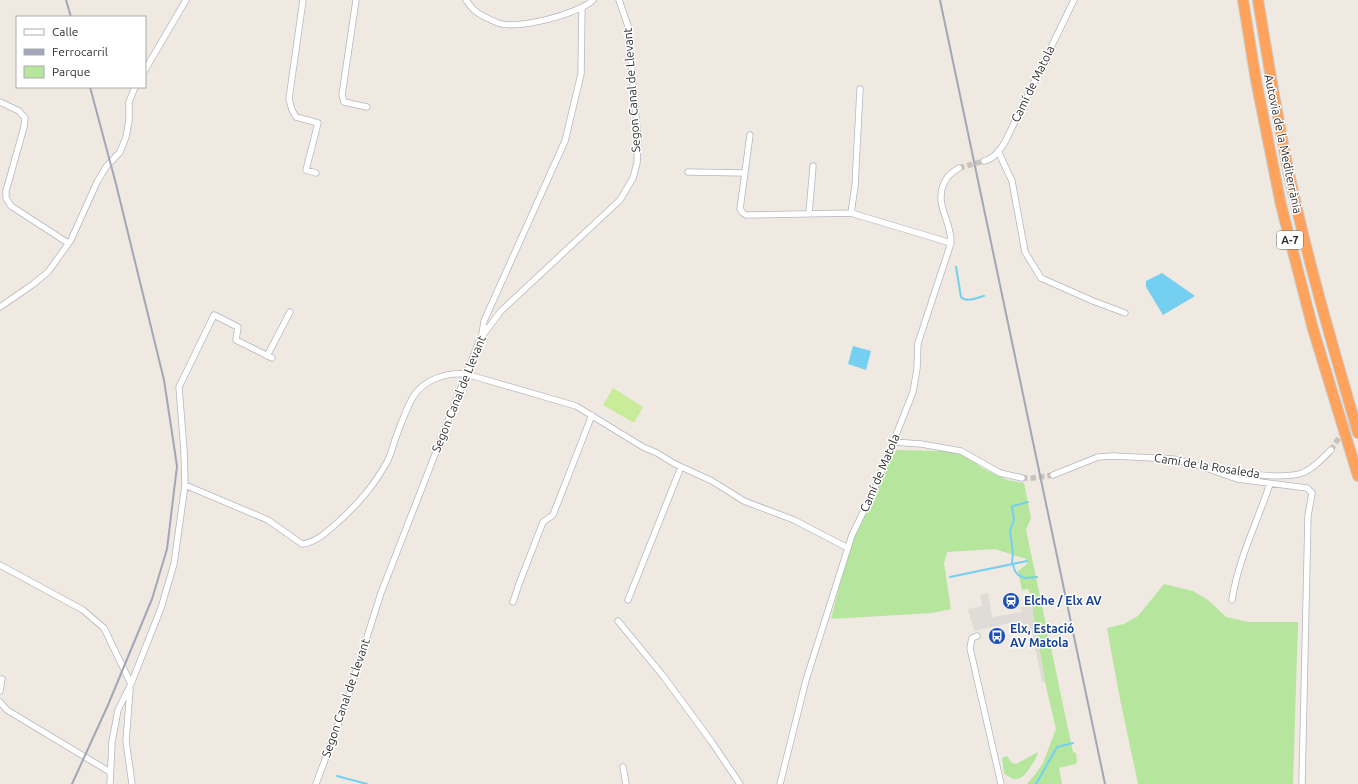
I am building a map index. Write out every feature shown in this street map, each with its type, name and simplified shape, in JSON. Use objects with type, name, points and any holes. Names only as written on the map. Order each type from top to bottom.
[{"type":"highway","name":"Autovia de la Mediterrània","points":[[1243,0],[1256,80],[1282,205],[1313,329],[1358,476]]},
{"type":"highway","name":"Autovia de la Mediterrània","points":[[1258,0],[1288,171],[1309,258],[1358,433]]},
{"type":"street","points":[[146,68],[186,0]]},
{"type":"street","points":[[303,0],[289,99],[296,117],[318,123],[306,170],[316,173]]},
{"type":"street","points":[[356,0],[342,95],[344,102],[366,107]]},
{"type":"street","points":[[466,0],[474,10],[500,23],[540,22],[582,7],[593,0]]},
{"type":"street","name":"Segon Canal de Llevant","points":[[316,784],[347,700],[381,593],[481,336],[502,311],[620,200],[633,178],[637,163],[638,140],[628,26],[619,0]]},
{"type":"street","name":"Camí de Matola","points":[[984,161],[989,160],[998,151],[1011,131],[1074,0]]},
{"type":"street","points":[[481,336],[484,321],[565,141],[581,74],[582,7]]},
{"type":"street","points":[[0,307],[48,272],[68,243],[97,182],[106,167],[120,152],[126,137],[129,121],[129,102],[135,88]]},
{"type":"street","points":[[851,213],[855,186],[860,89]]},
{"type":"street","points":[[0,102],[19,111],[25,118],[24,127],[6,191],[6,198],[11,206],[68,243]]},
{"type":"street","points":[[750,134],[740,209],[746,215],[851,213],[951,243]]},
{"type":"street","points":[[998,151],[1012,181],[1025,252],[1041,278],[1125,314]]},
{"type":"street","points":[[809,214],[813,166]]},
{"type":"street","name":"Camí de Matola","points":[[780,784],[806,680],[848,548],[913,392],[917,369],[918,343],[951,243],[952,235],[942,207],[940,196],[942,188],[949,175],[959,168]]},
{"type":"street","points":[[688,172],[745,173]]},
{"type":"street","points":[[110,784],[112,742],[118,710],[131,684],[161,608],[174,564],[186,485],[179,387],[214,315],[238,327],[236,340],[269,357],[290,312]]},
{"type":"street","points":[[186,485],[268,520],[302,544],[310,544],[331,529],[359,503],[376,483],[388,460],[413,396],[434,379],[452,374],[466,374],[576,406],[643,447],[712,481],[744,501],[794,520],[848,548]]},
{"type":"street","points":[[513,602],[518,584],[543,522],[553,515],[592,415]]},
{"type":"street","points":[[893,442],[921,444],[961,451],[1000,473],[1022,478]]},
{"type":"street","name":"Camí de la Rosaleda","points":[[1053,474],[1098,458],[1113,456],[1174,459],[1206,468],[1277,476],[1302,473],[1318,463],[1331,450]]},
{"type":"street","points":[[628,600],[681,467]]},
{"type":"street","points":[[1206,468],[1237,479],[1307,488],[1312,492],[1308,523],[1302,784]]},
{"type":"street","points":[[1232,600],[1244,553],[1261,512],[1270,484]]},
{"type":"street","points":[[0,565],[83,610],[104,628],[131,684],[126,741],[132,784]]},
{"type":"street","points":[[618,620],[664,677],[711,741],[740,784]]},
{"type":"street","points":[[977,636],[972,638],[970,648],[1001,784]]},
{"type":"street","points":[[0,691],[2,679]]},
{"type":"street","points":[[0,702],[7,710],[110,772]]},
{"type":"street","points":[[623,767],[626,784]]},
{"type":"green space","points":[[613,388],[643,407],[634,423],[603,405]]},
{"type":"green space","points":[[896,450],[961,451],[982,468],[1007,480],[1024,483],[1031,518],[1026,530],[1073,752],[1076,753],[1077,762],[1075,764],[1059,768],[1062,784],[1027,784],[1043,763],[1056,729],[1045,682],[1033,613],[1032,598],[1028,589],[1022,590],[1018,571],[1027,564],[1026,559],[995,549],[947,552],[944,563],[951,609],[932,613],[831,619],[852,535]]},
{"type":"green space","points":[[1164,584],[1193,591],[1208,600],[1226,617],[1249,622],[1298,622],[1293,784],[1138,784],[1107,628],[1124,624],[1138,616]]},
{"type":"green space","points":[[1038,752],[1033,763],[1022,777],[1016,779],[1004,773],[1002,758],[1007,756],[1012,763],[1016,764]]},
{"type":"shaded area","points":[[988,593],[992,617],[1021,612],[1020,607],[1033,604],[1033,614],[1045,682],[1042,682],[1032,633],[1024,624],[1019,621],[974,631],[968,609],[982,606],[980,595]]},
{"type":"water","points":[[1162,273],[1195,296],[1163,315],[1146,287],[1146,281]]},
{"type":"water","points":[[853,346],[871,351],[866,370],[848,364]]},
{"type":"waterway","points":[[956,267],[961,297],[969,300],[984,296]]},
{"type":"waterway","points":[[1028,502],[1012,507],[1014,520],[1010,531],[1013,553],[1012,562],[1018,575],[1025,578],[1037,577]]},
{"type":"waterway","points":[[950,577],[1027,561]]},
{"type":"waterway","points":[[1036,784],[1057,747],[1073,743]]},
{"type":"waterway","points":[[337,776],[367,784]]},
{"type":"tunnel","points":[[959,168],[984,161]]},
{"type":"tunnel","points":[[1331,450],[1358,409]]},
{"type":"tunnel","points":[[1022,478],[1053,475]]},
{"type":"railway","points":[[66,0],[71,16]]},
{"type":"railway","points":[[940,0],[1105,784]]},
{"type":"railway","points":[[72,784],[108,705],[152,599],[167,549],[177,466],[164,380],[116,184],[90,88]]},
{"type":"place","name":"Elche / Elx AV","points":[[1011,601]]},
{"type":"place","name":"Elx, Estació AV Matola","points":[[997,636]]}]
